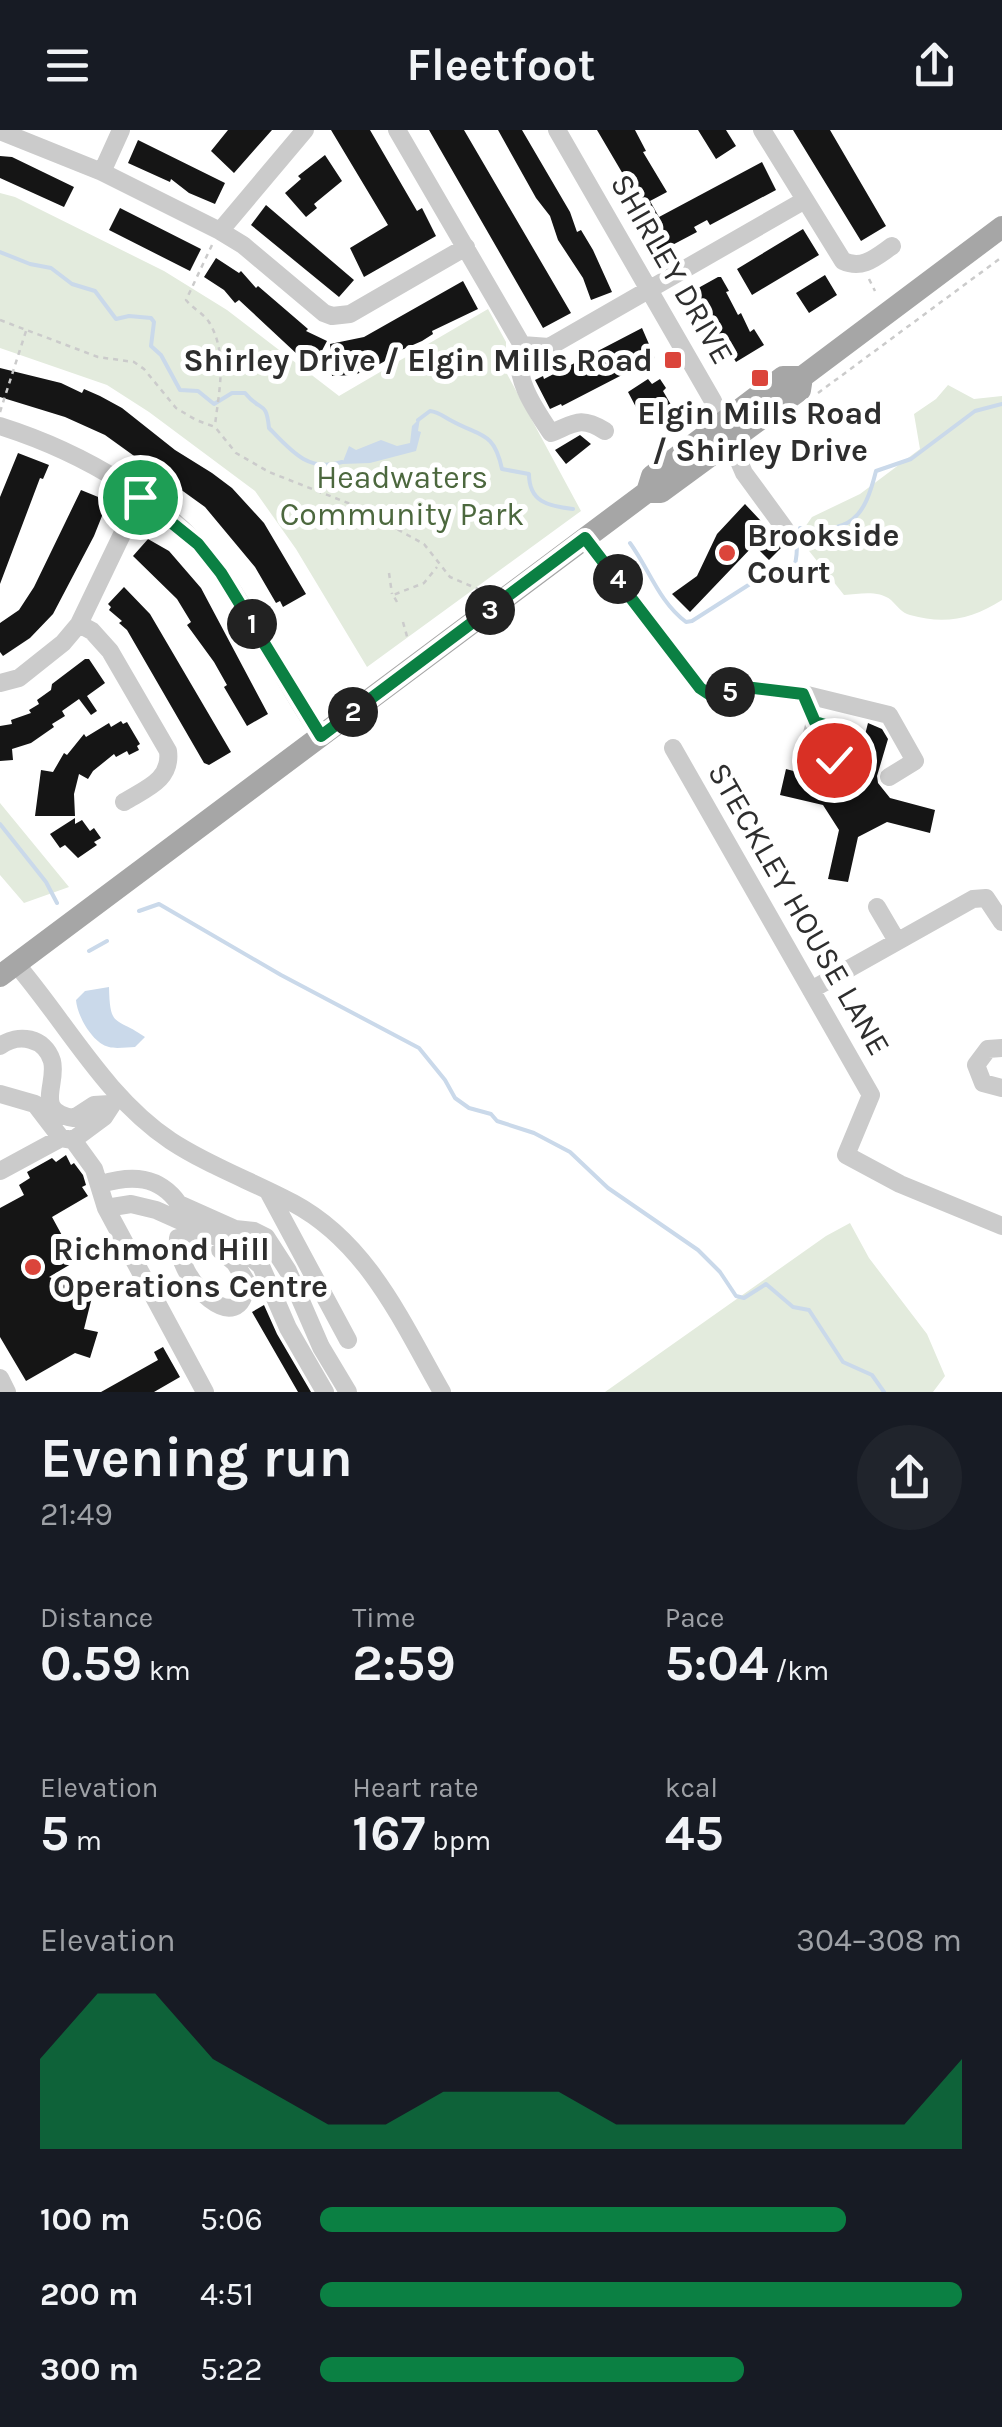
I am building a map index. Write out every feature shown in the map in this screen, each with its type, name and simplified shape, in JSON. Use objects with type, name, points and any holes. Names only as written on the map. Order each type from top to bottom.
[{"type":"main road","points":[[8,970],[648,492],[652,476],[727,431],[783,377],[807,387],[1002,227]]},
{"type":"street","points":[[102,172],[122,130]]},
{"type":"street","points":[[216,238],[305,130]]},
{"type":"street","points":[[397,130],[522,345],[517,359],[520,376],[550,433],[580,421],[589,421],[604,431]]},
{"type":"street","name":"SHIRLEY DRIVE","points":[[557,130],[727,431],[744,473],[785,528]]},
{"type":"street","points":[[762,130],[843,261],[852,265],[867,263],[892,246]]},
{"type":"street","points":[[0,131],[102,172],[216,238],[243,245],[316,308],[332,316],[350,314],[466,247]]},
{"type":"street","points":[[522,345],[549,348],[805,200]]},
{"type":"street","points":[[0,426],[77,455],[140,497],[198,544],[221,573],[321,736]]},
{"type":"street","points":[[0,683],[19,678],[63,643],[78,624],[140,497]]},
{"type":"street","points":[[585,538],[700,688],[715,698],[745,687],[803,694],[889,715],[915,761],[889,776]]},
{"type":"street","points":[[78,624],[92,630],[110,651],[168,752],[169,764],[163,777],[124,802]]},
{"type":"street","points":[[803,694],[815,722]]},
{"type":"street","name":"STECKLEY HOUSE LANE","points":[[673,748],[871,1095],[846,1156],[900,1184],[1001,1224]]},
{"type":"street","points":[[811,990],[974,899],[997,901],[1002,922]]},
{"type":"street","points":[[877,907],[897,941]]},
{"type":"street","points":[[8,970],[36,987],[115,1098],[170,1140],[309,1213],[356,1252],[381,1285],[442,1392]]},
{"type":"street","points":[[0,1046],[22,1038],[45,1048],[52,1060],[48,1096],[54,1109],[64,1116],[74,1118],[94,1104],[115,1098]]},
{"type":"street","points":[[1002,1048],[982,1053],[976,1069],[982,1084],[1002,1088]]},
{"type":"street","points":[[0,1094],[34,1104],[101,1184],[106,1208],[205,1392]]},
{"type":"street","points":[[4,1163],[67,1139],[104,1117],[115,1098]]},
{"type":"street","points":[[101,1184],[133,1176],[174,1196],[184,1196],[266,1237],[348,1392]]},
{"type":"street","points":[[269,1193],[348,1340]]},
{"type":"street","points":[[106,1208],[132,1204],[144,1207],[261,1266],[288,1328],[325,1392]]},
{"type":"street","points":[[144,1207],[150,1218],[230,1248]]},
{"type":"street","points":[[190,1235],[178,1238],[184,1266],[209,1302],[224,1307],[238,1302],[246,1289],[230,1248]]},
{"type":"street","points":[[0,1378],[7,1392]]},
{"type":"path","points":[[215,427],[222,368],[209,322],[186,300],[216,238]]},
{"type":"path","points":[[807,387],[1002,257]]},
{"type":"path","points":[[865,274],[875,291]]},
{"type":"path","points":[[0,320],[98,357],[134,362],[176,408],[215,427],[236,453],[268,472],[353,505],[424,544],[450,577],[478,589]]},
{"type":"path","points":[[0,412],[26,330]]},
{"type":"path","points":[[393,595],[424,583],[438,565]]},
{"type":"path","points":[[389,573],[397,602]]},
{"type":"path","points":[[403,622],[408,640]]},
{"type":"green space","name":"Headwaters Community Park","points":[[0,193],[164,271],[227,310],[339,396],[488,309],[506,342],[506,372],[581,511],[367,667],[296,549],[255,491],[107,385],[0,348]]},
{"type":"green space","points":[[948,385],[974,399],[1002,396],[1002,600],[969,616],[935,620],[907,614],[880,595],[844,595],[798,537],[812,517],[860,494],[920,449],[914,414]]},
{"type":"green space","points":[[0,803],[69,887],[24,903],[0,875]]},
{"type":"green space","points":[[850,1223],[869,1258],[927,1334],[945,1376],[933,1392],[605,1392],[826,1236]]},
{"type":"water","points":[[420,418],[416,451],[370,463],[342,464],[349,446],[356,450],[381,440],[397,446],[410,443],[412,426]]},
{"type":"water","points":[[109,987],[113,1016],[145,1037],[135,1047],[103,1044],[86,1028],[79,1013],[76,1000],[85,991]]},
{"type":"building","points":[[228,130],[272,130],[234,173],[211,151]]},
{"type":"building","points":[[331,130],[370,130],[436,236],[364,277],[350,248],[388,225]]},
{"type":"building","points":[[429,130],[464,130],[571,313],[543,328]]},
{"type":"building","points":[[498,130],[522,130],[570,212],[577,232],[581,230],[593,250],[612,292],[591,300],[583,278],[558,240],[550,216]]},
{"type":"building","points":[[597,130],[635,130],[667,192],[650,201],[659,217],[762,162],[776,190],[710,225],[707,220],[694,227],[697,232],[659,252],[642,224],[650,220]]},
{"type":"building","points":[[698,130],[726,130],[736,146],[716,159]]},
{"type":"building","points":[[793,130],[830,130],[886,226],[861,241]]},
{"type":"building","points":[[138,140],[225,183],[215,204],[189,193],[171,179],[170,182],[128,163]]},
{"type":"building","points":[[325,155],[342,181],[314,204],[317,208],[306,217],[285,193],[301,179],[298,176]]},
{"type":"building","points":[[0,156],[12,157],[74,187],[64,207],[0,178]]},
{"type":"building","points":[[266,205],[354,280],[339,297],[251,225]]},
{"type":"building","points":[[120,208],[201,249],[190,271],[109,230]]},
{"type":"building","points":[[803,229],[819,255],[752,295],[737,269]]},
{"type":"building","points":[[216,258],[241,271],[306,331],[327,341],[315,364],[298,355],[239,300],[235,303],[204,277]]},
{"type":"building","points":[[825,275],[837,295],[809,313],[796,293]]},
{"type":"building","points":[[718,277],[729,291],[726,292],[738,315],[741,313],[750,332],[754,329],[764,345],[736,362],[724,342],[720,344],[691,292]]},
{"type":"building","points":[[463,281],[478,309],[432,331],[422,341],[370,369],[354,375],[332,376],[330,344],[364,337]]},
{"type":"building","points":[[642,328],[655,358],[550,409],[535,380],[543,376],[544,379]]},
{"type":"building","points":[[0,368],[100,396],[212,473],[232,488],[264,523],[306,594],[283,607],[280,601],[276,603],[255,567],[205,507],[105,435],[65,417],[0,397]]},
{"type":"building","points":[[648,379],[652,384],[660,379],[674,410],[647,428],[628,392]]},
{"type":"building","points":[[580,435],[591,444],[566,464],[555,450]]},
{"type":"building","points":[[18,453],[49,465],[43,479],[40,478],[0,584],[0,497]]},
{"type":"building","points":[[81,490],[108,501],[94,536],[53,614],[30,638],[3,656],[0,623],[19,610],[34,587]]},
{"type":"building","name":"Brookside Court","points":[[745,504],[786,543],[769,560],[754,545],[690,612],[672,594],[697,576],[717,534]]},
{"type":"building","points":[[148,539],[169,551],[201,588],[268,714],[247,726],[214,662],[187,625],[191,622],[177,599],[133,556]]},
{"type":"building","points":[[124,587],[150,614],[231,752],[209,765],[204,763],[127,630],[119,623],[122,621],[109,610],[108,604]]},
{"type":"building","points":[[89,659],[105,683],[87,696],[97,711],[91,715],[79,699],[62,711],[65,716],[52,724],[54,727],[31,743],[12,749],[13,760],[0,761],[0,726],[31,713],[29,710],[39,704],[37,700],[51,690],[52,684]]},
{"type":"building","points":[[127,722],[140,744],[139,750],[129,755],[127,751],[116,757],[114,754],[88,779],[79,774],[74,794],[75,816],[35,816],[41,770],[53,772],[64,753],[67,755],[84,734],[86,737],[109,723],[111,727]]},
{"type":"building","points":[[868,723],[882,729],[888,739],[878,783],[890,798],[935,810],[930,833],[887,822],[858,837],[848,882],[828,879],[839,830],[823,805],[780,795],[786,769],[831,781],[856,770]]},
{"type":"building","points":[[75,818],[75,824],[82,820],[101,838],[78,858],[65,845],[60,848],[50,834]]},
{"type":"building","name":"Richmond Hill Operations Centre","points":[[66,1155],[83,1175],[86,1185],[82,1187],[88,1196],[52,1217],[76,1261],[49,1277],[93,1293],[84,1329],[98,1332],[90,1358],[75,1353],[26,1381],[0,1337],[0,1208],[24,1195],[19,1185],[30,1178],[27,1172]]},
{"type":"building","points":[[264,1305],[311,1392],[298,1392],[252,1312]]},
{"type":"building","points":[[163,1347],[180,1377],[154,1392],[101,1392],[158,1360],[154,1352]]},
{"type":"waterway","points":[[0,252],[51,268],[72,284],[95,291],[116,319],[151,318],[151,346],[161,355],[180,390],[198,391],[214,404],[232,393],[245,393],[264,409],[269,428],[301,458],[320,465],[342,462]]},
{"type":"waterway","points":[[630,543],[661,595],[686,622],[692,621],[761,577],[793,569],[800,528],[832,528],[853,519],[866,501],[876,471],[911,459],[975,411],[1002,404]]},
{"type":"waterway","points":[[418,420],[430,411],[485,437],[495,448],[502,469],[529,474],[536,497],[573,509]]},
{"type":"waterway","points":[[0,824],[46,882],[57,903]]},
{"type":"waterway","points":[[139,911],[159,904],[281,975],[419,1048],[455,1098],[469,1108],[491,1114],[497,1121],[534,1133],[570,1152],[608,1188],[698,1250],[736,1296],[744,1298],[766,1284],[793,1307],[809,1310],[843,1362],[872,1375],[884,1392]]},
{"type":"waterway","points":[[89,951],[107,941]]},
{"type":"place","name":"Shirley Drive / Elgin Mills Road","points":[[673,360]]},
{"type":"place","name":"Elgin Mills Road / Shirley Drive","points":[[760,378]]},
{"type":"place","name":"Brookside Court","points":[[727,553]]},
{"type":"place","name":"Richmond Hill Operations Centre","points":[[33,1267]]},
{"type":"route","points":[[140,497],[198,544],[221,573],[321,736],[585,538],[700,688],[715,698],[745,687],[803,694],[815,722],[832,727],[838,737],[834,760]]}]
